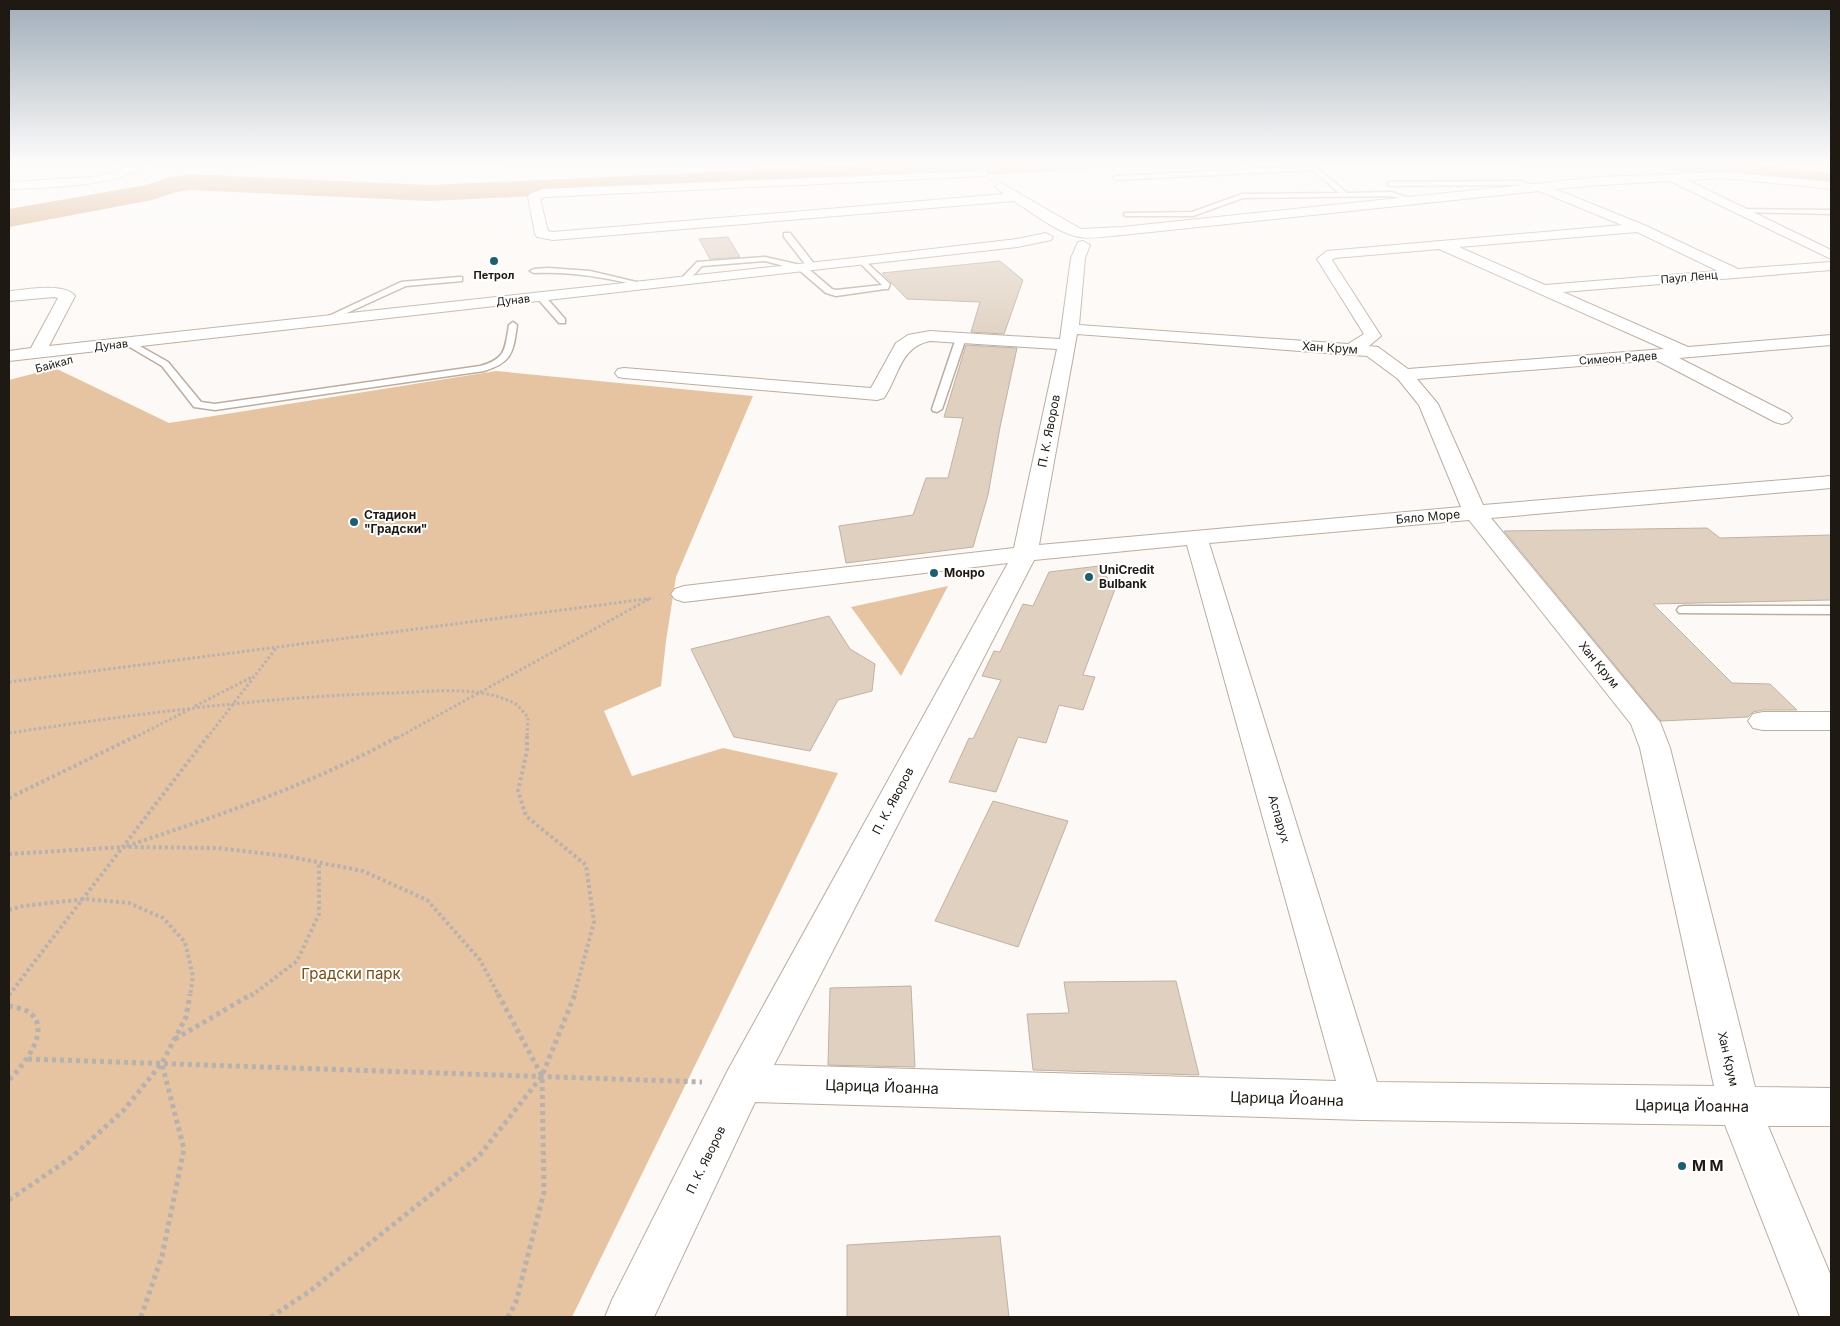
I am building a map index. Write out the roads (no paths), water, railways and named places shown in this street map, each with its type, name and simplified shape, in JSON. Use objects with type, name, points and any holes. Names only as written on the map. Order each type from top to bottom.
[{"type":"street","points":[[540,224],[542,234],[553,236],[697,224]]},
{"type":"street","points":[[1054,224],[1069,241]]},
{"type":"street","points":[[1054,224],[1069,241]]},
{"type":"street","name":"Дунав","points":[[9,356],[1017,243],[1069,241],[1122,232],[1193,224]]},
{"type":"street","points":[[1629,224],[1735,273]]},
{"type":"street","points":[[1767,224],[1831,255]]},
{"type":"street","points":[[1350,350],[1373,336],[1324,259],[1332,254],[1639,228]]},
{"type":"street","name":"П. К. Яворов","points":[[629,1317],[743,1083],[1025,554],[1068,336],[1069,241]]},
{"type":"street","points":[[1440,244],[1688,352]]},
{"type":"street","name":"Паул Ленц","points":[[1547,289],[1831,266]]},
{"type":"street","points":[[9,296],[54,292],[67,296],[36,353]]},
{"type":"street","name":"Хан Крум","points":[[624,373],[877,394],[902,347],[914,339],[930,336],[961,338],[1068,336],[1372,352],[1404,375],[1428,404],[1475,513],[1644,722],[1655,748],[1739,1106],[1824,1317]]},
{"type":"street","name":"Симеон Радев","points":[[1404,375],[1831,340]]},
{"type":"street","name":"Байкал","points":[[29,370],[128,343]]},
{"type":"street","points":[[1661,355],[1782,418]]},
{"type":"street","name":"Бяло Море","points":[[684,594],[1025,554],[1196,537],[1831,482]]},
{"type":"street","name":"Аспарух","points":[[1196,537],[1362,1101]]},
{"type":"street","points":[[1763,720],[1831,721]]},
{"type":"street","name":"Царица Йоанна","points":[[743,1083],[1362,1101],[1831,1107]]},
{"type":"lane","points":[[787,235],[807,267],[829,291],[836,293],[885,287],[886,284],[863,261]]},
{"type":"lane","points":[[534,271],[550,269],[586,271],[645,285]]},
{"type":"lane","points":[[320,322],[404,284],[460,279]]},
{"type":"lane","points":[[541,297],[562,321]]},
{"type":"lane","points":[[128,343],[165,364],[198,404],[215,407],[481,369],[499,364],[507,356],[513,325]]},
{"type":"lane","points":[[937,409],[961,338]]},
{"type":"lane","points":[[1684,610],[1831,610]]},
{"type":"place","name":"Петрол","points":[[494,261]]},
{"type":"place","name":"Стадион \"Градски\"","points":[[354,522]]},
{"type":"place","name":"Монро","points":[[934,573]]},
{"type":"place","name":"UniCredit Bulbank","points":[[1089,577]]},
{"type":"place","name":"M M","points":[[1682,1166]]},
{"type":"park label","name":"Градски парк","points":[[351,974]]}]
